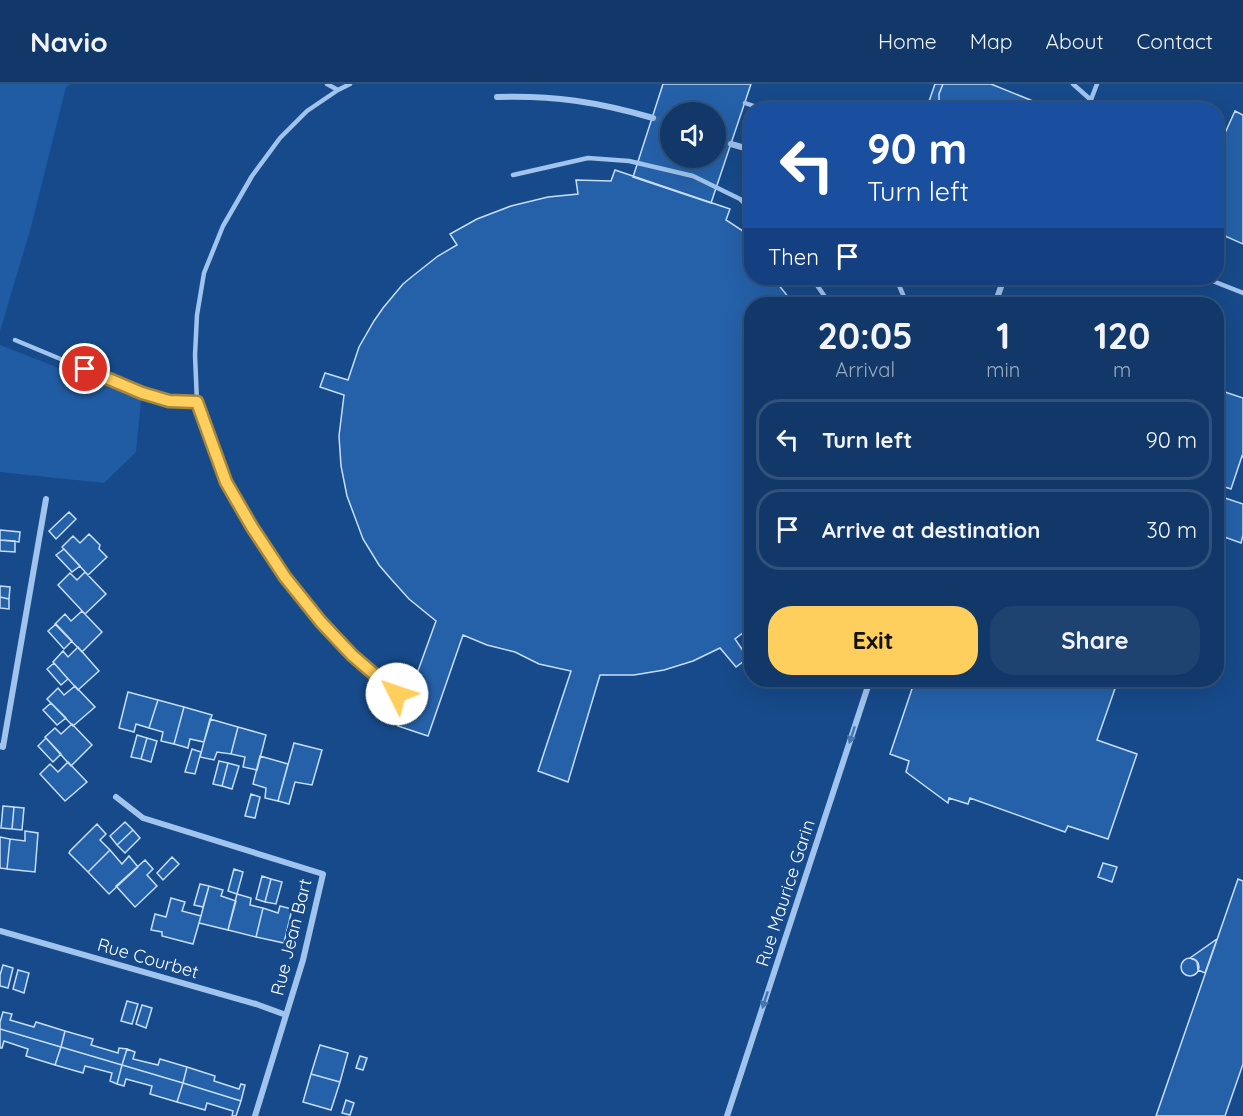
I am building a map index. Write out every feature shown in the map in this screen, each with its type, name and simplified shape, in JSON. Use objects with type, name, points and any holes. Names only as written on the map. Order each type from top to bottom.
[{"type":"street","points":[[497,97],[535,97],[586,102],[653,118]]},
{"type":"street","points":[[731,144],[744,148]]},
{"type":"street","points":[[0,746],[3,747],[46,499]]},
{"type":"street","name":"Rue Maurice Garin","points":[[727,1116],[868,687]]},
{"type":"street","name":"Rue Jean Bart","points":[[116,797],[143,818],[323,874],[303,960],[255,1116]]},
{"type":"street","name":"Rue Courbet","points":[[0,931],[245,1001],[286,1015]]},
{"type":"lane","points":[[327,84],[338,90]]},
{"type":"lane","points":[[350,84],[307,111],[280,138],[252,176],[223,226],[204,273],[197,315],[195,355],[197,402],[226,482],[285,577],[321,622],[352,655],[397,694]]},
{"type":"lane","points":[[1073,84],[1090,100],[1097,84]]},
{"type":"lane","points":[[513,175],[588,158],[629,161],[693,177],[744,203]]},
{"type":"lane","points":[[1223,285],[1243,293]]},
{"type":"lane","points":[[15,340],[142,393],[169,401],[197,402]]},
{"type":"shaded area","points":[[0,84],[71,84],[66,87],[31,227],[0,331]]},
{"type":"shaded area","points":[[0,345],[141,400],[136,452],[104,483],[0,472]]},
{"type":"building","points":[[663,84],[751,84],[726,158],[726,102],[660,102],[660,168],[723,168],[711,203],[633,177]]},
{"type":"building","points":[[935,84],[943,84],[939,102],[929,102]]},
{"type":"building","points":[[943,84],[991,84],[1035,102],[939,102]]},
{"type":"building","points":[[1235,111],[1243,115],[1243,244],[1224,236],[1224,135]]},
{"type":"building","points":[[615,170],[730,209],[726,220],[744,232],[744,285],[779,285],[788,297],[744,297],[744,632],[735,639],[744,652],[744,661],[736,667],[720,648],[693,661],[664,670],[634,675],[600,675],[568,782],[538,771],[571,671],[539,664],[515,652],[487,645],[463,635],[428,736],[398,726],[436,621],[409,599],[391,579],[379,565],[363,539],[347,496],[341,466],[339,436],[344,395],[320,387],[325,373],[348,380],[359,347],[383,308],[403,284],[438,256],[457,245],[450,234],[477,219],[511,206],[548,197],[578,194],[576,180],[611,181]]},
{"type":"building","points":[[1224,392],[1243,398],[1243,457],[1231,489],[1224,487]]},
{"type":"building","points":[[1224,498],[1243,504],[1241,543],[1224,537]]},
{"type":"building","points":[[69,512],[76,519],[56,539],[49,531]]},
{"type":"building","points":[[0,530],[20,532],[19,542],[0,540]]},
{"type":"building","points":[[89,534],[100,545],[99,549],[107,557],[88,575],[62,547],[73,536],[80,543]]},
{"type":"building","points":[[0,540],[15,541],[15,552],[0,551]]},
{"type":"building","points":[[64,549],[80,566],[72,572],[56,555]]},
{"type":"building","points":[[85,572],[106,594],[85,614],[58,585],[70,573],[77,580]]},
{"type":"building","points":[[0,586],[10,587],[9,599],[0,597]]},
{"type":"building","points":[[0,597],[9,599],[9,609],[0,608]]},
{"type":"building","points":[[82,611],[102,632],[82,652],[55,624],[65,614],[71,621]]},
{"type":"building","points":[[56,624],[72,641],[64,649],[48,631]]},
{"type":"building","points":[[78,647],[99,671],[78,690],[53,662],[63,651],[68,657]]},
{"type":"building","points":[[54,663],[68,679],[61,685],[47,669]]},
{"type":"building","points":[[75,686],[95,707],[73,726],[47,699],[58,688],[64,695]]},
{"type":"building","points":[[913,687],[1116,687],[1097,740],[1137,754],[1108,839],[1068,826],[1065,832],[970,798],[968,804],[949,798],[948,803],[906,772],[909,761],[890,754]]},
{"type":"building","points":[[128,692],[158,700],[149,728],[136,724],[134,732],[119,728]]},
{"type":"building","points":[[158,700],[184,707],[174,744],[161,741],[163,732],[149,728]]},
{"type":"building","points":[[51,703],[66,718],[57,725],[43,710]]},
{"type":"building","points":[[184,707],[212,715],[204,742],[190,739],[188,748],[174,744]]},
{"type":"building","points":[[210,719],[238,727],[231,754],[217,752],[214,760],[200,757]]},
{"type":"building","points":[[72,724],[92,745],[71,766],[45,737],[55,728],[61,734]]},
{"type":"building","points":[[238,727],[266,735],[257,770],[243,767],[245,757],[231,754]]},
{"type":"building","points":[[137,735],[147,738],[141,759],[131,757]]},
{"type":"building","points":[[46,738],[61,754],[53,762],[38,746]]},
{"type":"building","points":[[147,738],[157,741],[151,762],[141,759]]},
{"type":"building","points":[[294,743],[322,750],[312,785],[295,782],[289,804],[278,801]]},
{"type":"building","points":[[192,749],[201,752],[195,774],[185,772]]},
{"type":"building","points":[[260,756],[288,764],[278,801],[265,798],[266,788],[253,784]]},
{"type":"building","points":[[219,761],[228,763],[222,786],[213,784]]},
{"type":"building","points":[[68,762],[87,782],[65,801],[40,774],[50,764],[58,772]]},
{"type":"building","points":[[228,763],[239,766],[232,789],[222,786]]},
{"type":"building","points":[[251,794],[260,797],[255,818],[245,816]]},
{"type":"building","points":[[3,806],[14,807],[12,829],[1,828]]},
{"type":"building","points":[[14,807],[24,808],[22,830],[12,829]]},
{"type":"building","points":[[125,822],[133,830],[117,845],[110,836]]},
{"type":"building","points":[[97,824],[106,834],[100,840],[110,850],[88,872],[69,853]]},
{"type":"building","points":[[133,830],[140,838],[125,853],[117,845]]},
{"type":"building","points":[[25,831],[38,833],[35,872],[7,869],[10,839],[25,841]]},
{"type":"building","points":[[0,837],[10,839],[7,869],[0,868]]},
{"type":"building","points":[[110,850],[122,864],[129,856],[138,867],[109,894],[88,872]]},
{"type":"building","points":[[172,857],[179,864],[163,880],[157,873]]},
{"type":"building","points":[[145,860],[153,869],[147,875],[157,886],[135,907],[116,886]]},
{"type":"building","points":[[1103,863],[1117,867],[1112,882],[1098,877]]},
{"type":"building","points":[[234,869],[243,872],[237,894],[228,891]]},
{"type":"building","points":[[262,876],[271,879],[265,902],[256,899]]},
{"type":"building","points":[[271,879],[282,882],[276,904],[265,902]]},
{"type":"building","points":[[1238,879],[1243,881],[1243,1064],[1225,1116],[1156,1116]]},
{"type":"building","points":[[200,884],[209,886],[203,907],[194,905]]},
{"type":"building","points":[[209,886],[223,890],[221,896],[236,901],[228,930],[199,923]]},
{"type":"building","points":[[237,894],[251,898],[250,905],[263,908],[256,937],[228,930]]},
{"type":"building","points":[[171,898],[185,902],[182,911],[201,916],[193,944],[162,936],[162,932],[151,930],[155,914],[166,917]]},
{"type":"building","points":[[280,906],[292,909],[284,943],[256,937],[263,908],[278,913]]},
{"type":"building","points":[[1217,939],[1205,973],[1198,970],[1197,962],[1190,958]]},
{"type":"building","points":[[1190,958],[1196,961],[1199,967],[1196,973],[1190,976],[1184,973],[1181,967],[1184,961]]},
{"type":"building","points":[[3,965],[13,968],[8,988],[0,986]]},
{"type":"building","points":[[18,970],[29,973],[24,993],[13,989]]},
{"type":"building","points":[[127,1001],[138,1004],[132,1024],[121,1021]]},
{"type":"building","points":[[142,1005],[152,1008],[146,1028],[136,1024]]},
{"type":"building","points":[[3,1012],[12,1014],[10,1020],[34,1027],[36,1022],[65,1031],[61,1047],[0,1029]]},
{"type":"building","points":[[0,1029],[61,1047],[55,1065],[26,1056],[28,1049],[4,1041],[0,1048]]},
{"type":"building","points":[[65,1031],[93,1039],[91,1045],[118,1053],[119,1048],[127,1049],[122,1065],[61,1047]]},
{"type":"building","points":[[320,1045],[348,1053],[340,1082],[311,1074]]},
{"type":"building","points":[[61,1047],[122,1065],[117,1084],[110,1081],[112,1073],[85,1066],[83,1073],[55,1065]]},
{"type":"building","points":[[127,1049],[135,1052],[133,1059],[158,1065],[160,1059],[187,1067],[183,1083],[122,1065]]},
{"type":"building","points":[[360,1056],[367,1058],[363,1070],[356,1068]]},
{"type":"building","points":[[122,1065],[183,1083],[177,1102],[150,1094],[152,1086],[126,1079],[124,1086],[117,1084]]},
{"type":"building","points":[[187,1067],[215,1076],[214,1081],[239,1089],[241,1084],[245,1085],[241,1101],[183,1083]]},
{"type":"building","points":[[311,1074],[340,1082],[331,1110],[303,1102]]},
{"type":"building","points":[[183,1083],[241,1101],[236,1116],[232,1116],[233,1111],[207,1103],[205,1110],[177,1102]]},
{"type":"building","points":[[346,1100],[354,1103],[350,1115],[342,1113]]},
{"type":"tunnel","points":[[653,118],[660,120]]},
{"type":"tunnel","points":[[726,142],[731,144]]},
{"type":"route","points":[[85,369],[142,393],[169,401],[197,402],[226,482],[285,577],[321,622],[352,655],[397,694]]}]
